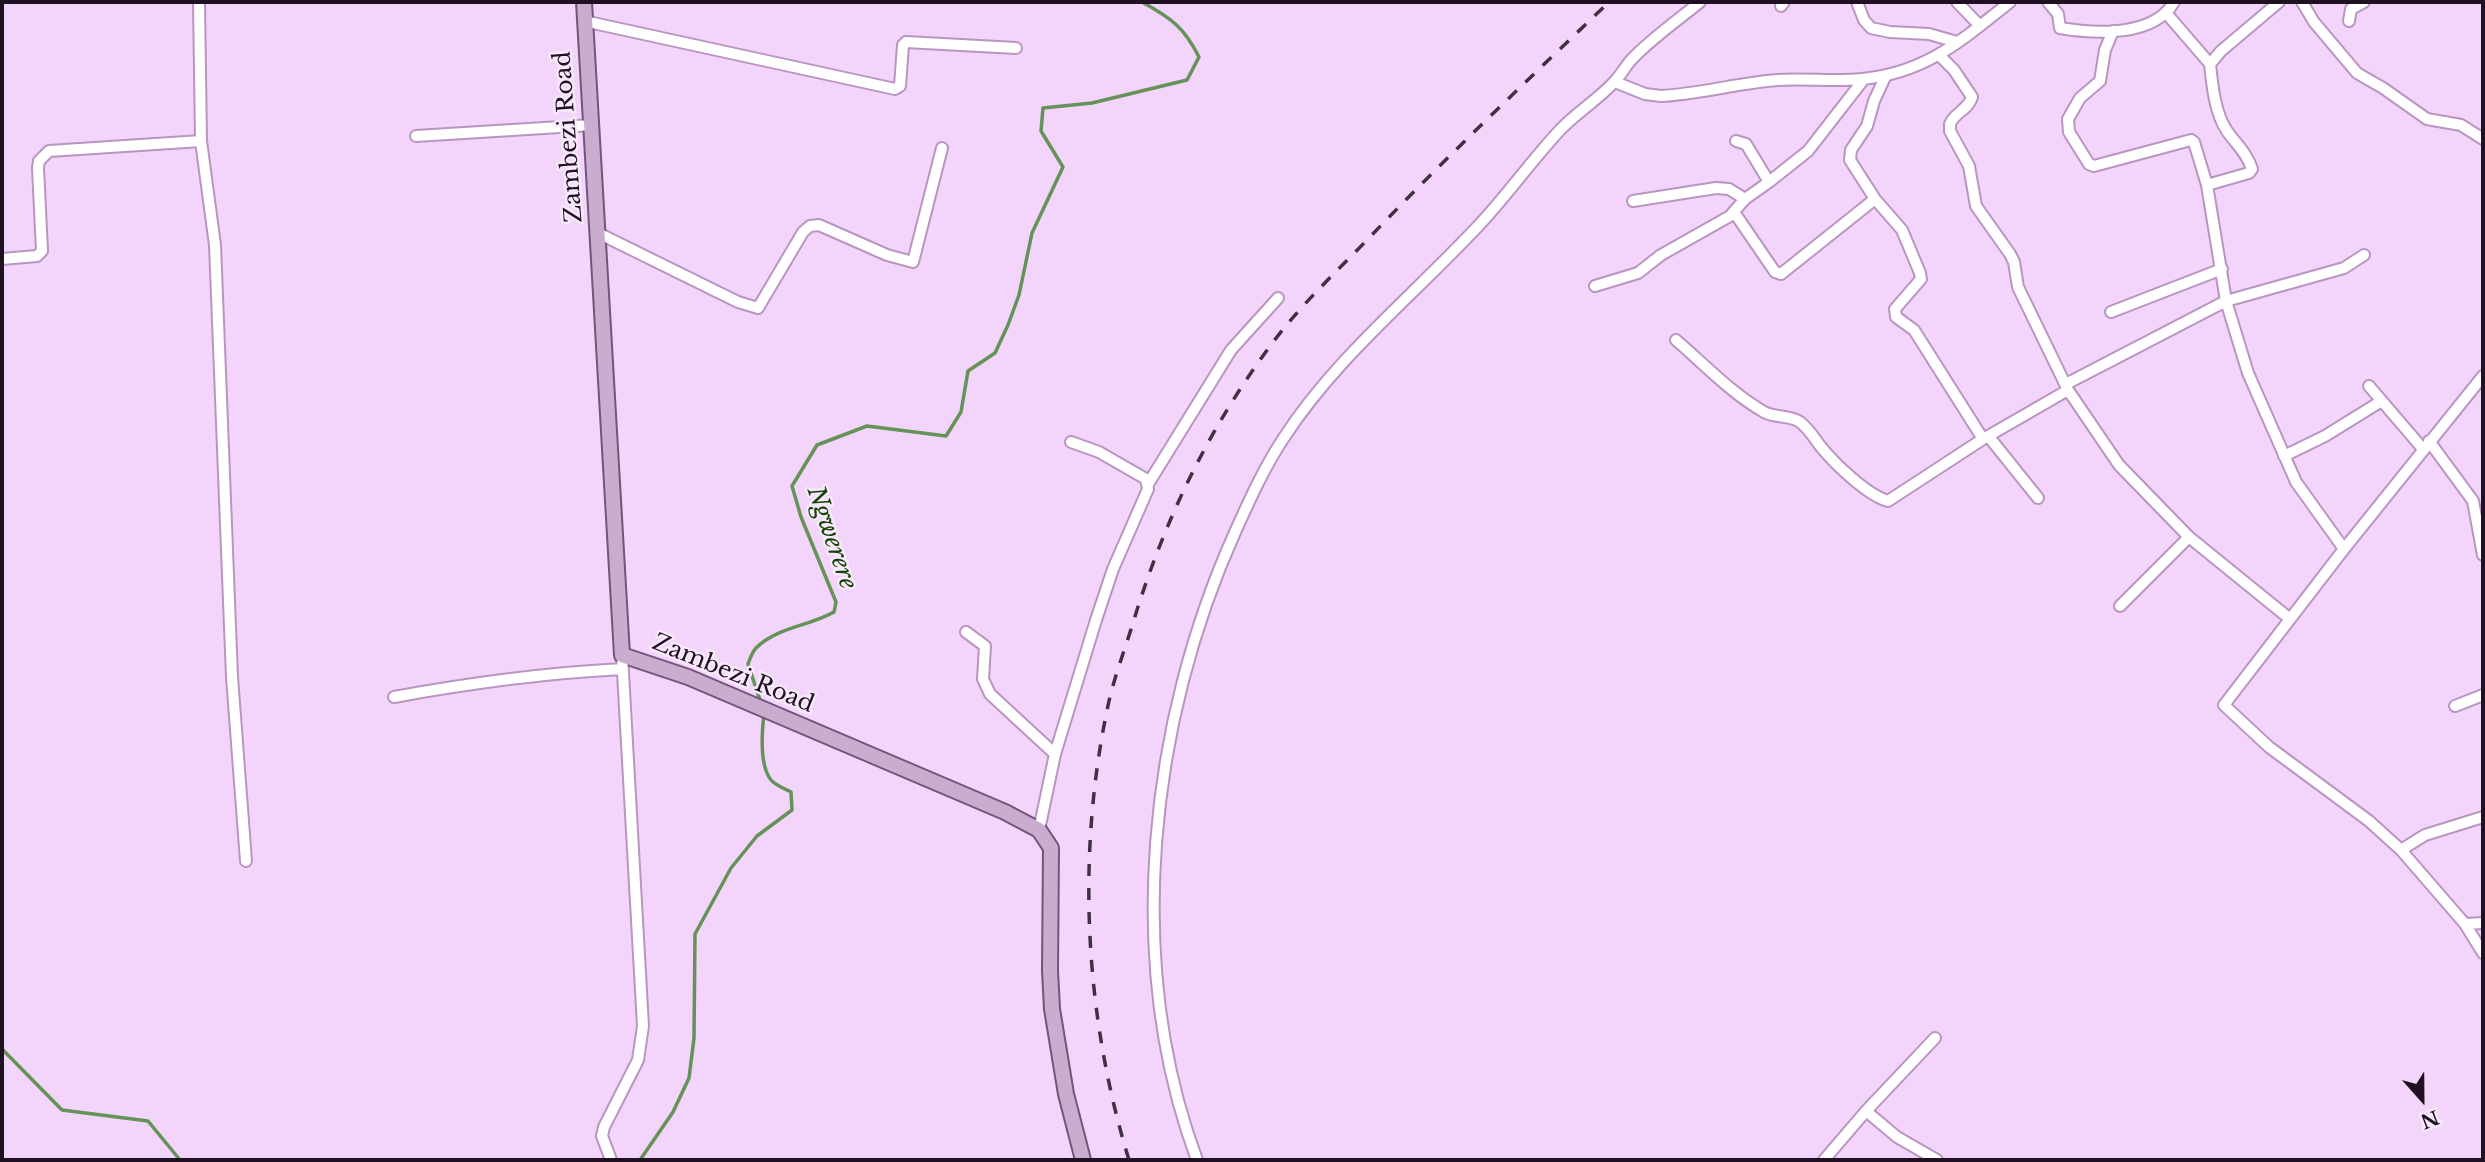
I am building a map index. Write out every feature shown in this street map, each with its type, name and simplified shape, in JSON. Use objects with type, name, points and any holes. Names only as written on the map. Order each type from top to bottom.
[{"type":"main road","name":"Zambezi Road","points":[[584,2],[622,662],[688,677],[1005,812],[1039,830]]},
{"type":"main road","points":[[1039,830],[1051,848],[1050,971],[1057,1048],[1083,1160]]},
{"type":"street","points":[[199,2],[201,141],[215,245],[232,677],[246,861]]},
{"type":"street","points":[[1197,1160],[1175,1090],[1163,1037],[1157,990],[1153,906],[1157,823],[1174,721],[1191,653],[1222,561],[1252,492],[1282,440],[1317,392],[1482,222],[1559,131],[1584,106],[1615,82],[1632,58],[1700,2]]},
{"type":"street","points":[[1857,2],[1864,20],[1871,28],[1889,32],[1929,34],[1956,42]]},
{"type":"street","points":[[1957,2],[1980,26]]},
{"type":"street","points":[[1615,82],[1645,94],[1661,96],[1777,80],[1864,79],[1886,75],[1922,65],[1939,55],[2010,2]]},
{"type":"street","points":[[2048,2],[2057,14],[2060,29],[2113,31],[2144,25],[2167,14],[2174,2]]},
{"type":"street","points":[[2210,64],[2221,51],[2278,2]]},
{"type":"street","points":[[2302,2],[2314,22],[2357,73],[2384,88],[2427,119],[2461,125],[2483,139]]},
{"type":"street","points":[[2350,21],[2351,9],[2364,2]]},
{"type":"street","points":[[2167,14],[2210,64],[2222,122],[2240,146],[2252,169],[2249,173],[2207,186]]},
{"type":"street","points":[[584,21],[895,89],[900,86],[903,45],[906,42],[1016,48]]},
{"type":"street","points":[[2113,31],[2105,50],[2100,81],[2080,98],[2067,119],[2073,139],[2089,164],[2094,166],[2191,139],[2194,142],[2207,186],[2226,301],[2248,373],[2296,482],[2344,549]]},
{"type":"street","points":[[1939,55],[1954,70],[1972,97],[1970,103],[1955,115],[1950,131],[1971,172],[1976,206],[2010,254],[2018,288],[2067,387],[2119,465],[2189,537],[2290,619]]},
{"type":"street","points":[[1886,75],[1874,101],[1867,126],[1849,155],[1852,165],[1875,199],[1902,230],[1921,279],[1895,309],[1896,317],[1914,330],[1986,438],[2038,498]]},
{"type":"street","points":[[1595,286],[1638,273],[1661,255],[1734,212],[1745,199],[1819,140],[1864,79]]},
{"type":"street","points":[[416,136],[592,125]]},
{"type":"street","points":[[2,258],[37,256],[42,251],[38,168],[39,161],[49,151],[201,141]]},
{"type":"street","points":[[1736,141],[1746,144],[1769,182]]},
{"type":"street","points":[[598,233],[738,302],[758,308],[803,232],[810,226],[819,225],[887,256],[914,262],[942,148]]},
{"type":"street","points":[[1633,201],[1716,188],[1729,189],[1745,199]]},
{"type":"street","points":[[1734,212],[1775,272],[1781,274],[1875,199]]},
{"type":"street","points":[[1676,340],[1723,383],[1767,414],[1797,420],[1815,435],[1820,445],[1843,469],[1888,501],[2067,387],[2226,301],[2344,268],[2364,255]]},
{"type":"street","points":[[2111,312],[2222,269]]},
{"type":"street","points":[[1039,830],[1055,754],[1112,569],[1148,484],[1231,350],[1278,298]]},
{"type":"street","points":[[2483,376],[2344,549],[2224,705],[2269,747],[2369,821],[2401,850],[2465,924],[2483,953]]},
{"type":"street","points":[[2369,386],[2380,402],[2426,445],[2473,501],[2483,555]]},
{"type":"street","points":[[2284,456],[2325,436],[2380,402]]},
{"type":"street","points":[[1071,442],[1099,452],[1146,479],[1148,484]]},
{"type":"street","points":[[2120,606],[2189,537]]},
{"type":"street","points":[[966,632],[985,646],[983,679],[990,694],[1055,754]]},
{"type":"street","points":[[394,697],[456,685],[622,662],[643,1026],[638,1060],[604,1127],[602,1136],[611,1160]]},
{"type":"street","points":[[2455,706],[2483,695]]},
{"type":"street","points":[[2401,850],[2425,835],[2483,817]]},
{"type":"street","points":[[2465,924],[2483,923]]},
{"type":"street","points":[[1824,1160],[1935,1038]]},
{"type":"street","points":[[1866,1111],[1897,1137],[1937,1160]]},
{"type":"waterway","name":"Ngwerere","points":[[761,703],[748,664],[755,650],[774,635],[834,612],[836,602],[801,517],[792,486],[817,445],[867,426],[946,436],[961,412],[968,371],[995,353],[1008,325],[1019,295],[1032,233],[1063,167],[1041,131],[1043,108],[1092,103],[1187,80],[1199,57],[1176,24],[1142,2]]},
{"type":"waterway","name":"Ngwerere","points":[[640,1160],[673,1112],[689,1078],[694,1038],[695,934],[731,868],[757,836],[792,810],[791,792],[773,782],[767,774],[762,748],[764,714]]},
{"type":"waterway","points":[[2,1049],[62,1110],[148,1121],[180,1160]]},
{"type":"railway","points":[[1129,1160],[1102,1048],[1094,990],[1089,874],[1092,815],[1109,701],[1159,547],[1211,438],[1231,403],[1277,337],[1322,286],[1428,178],[1609,2]]}]
